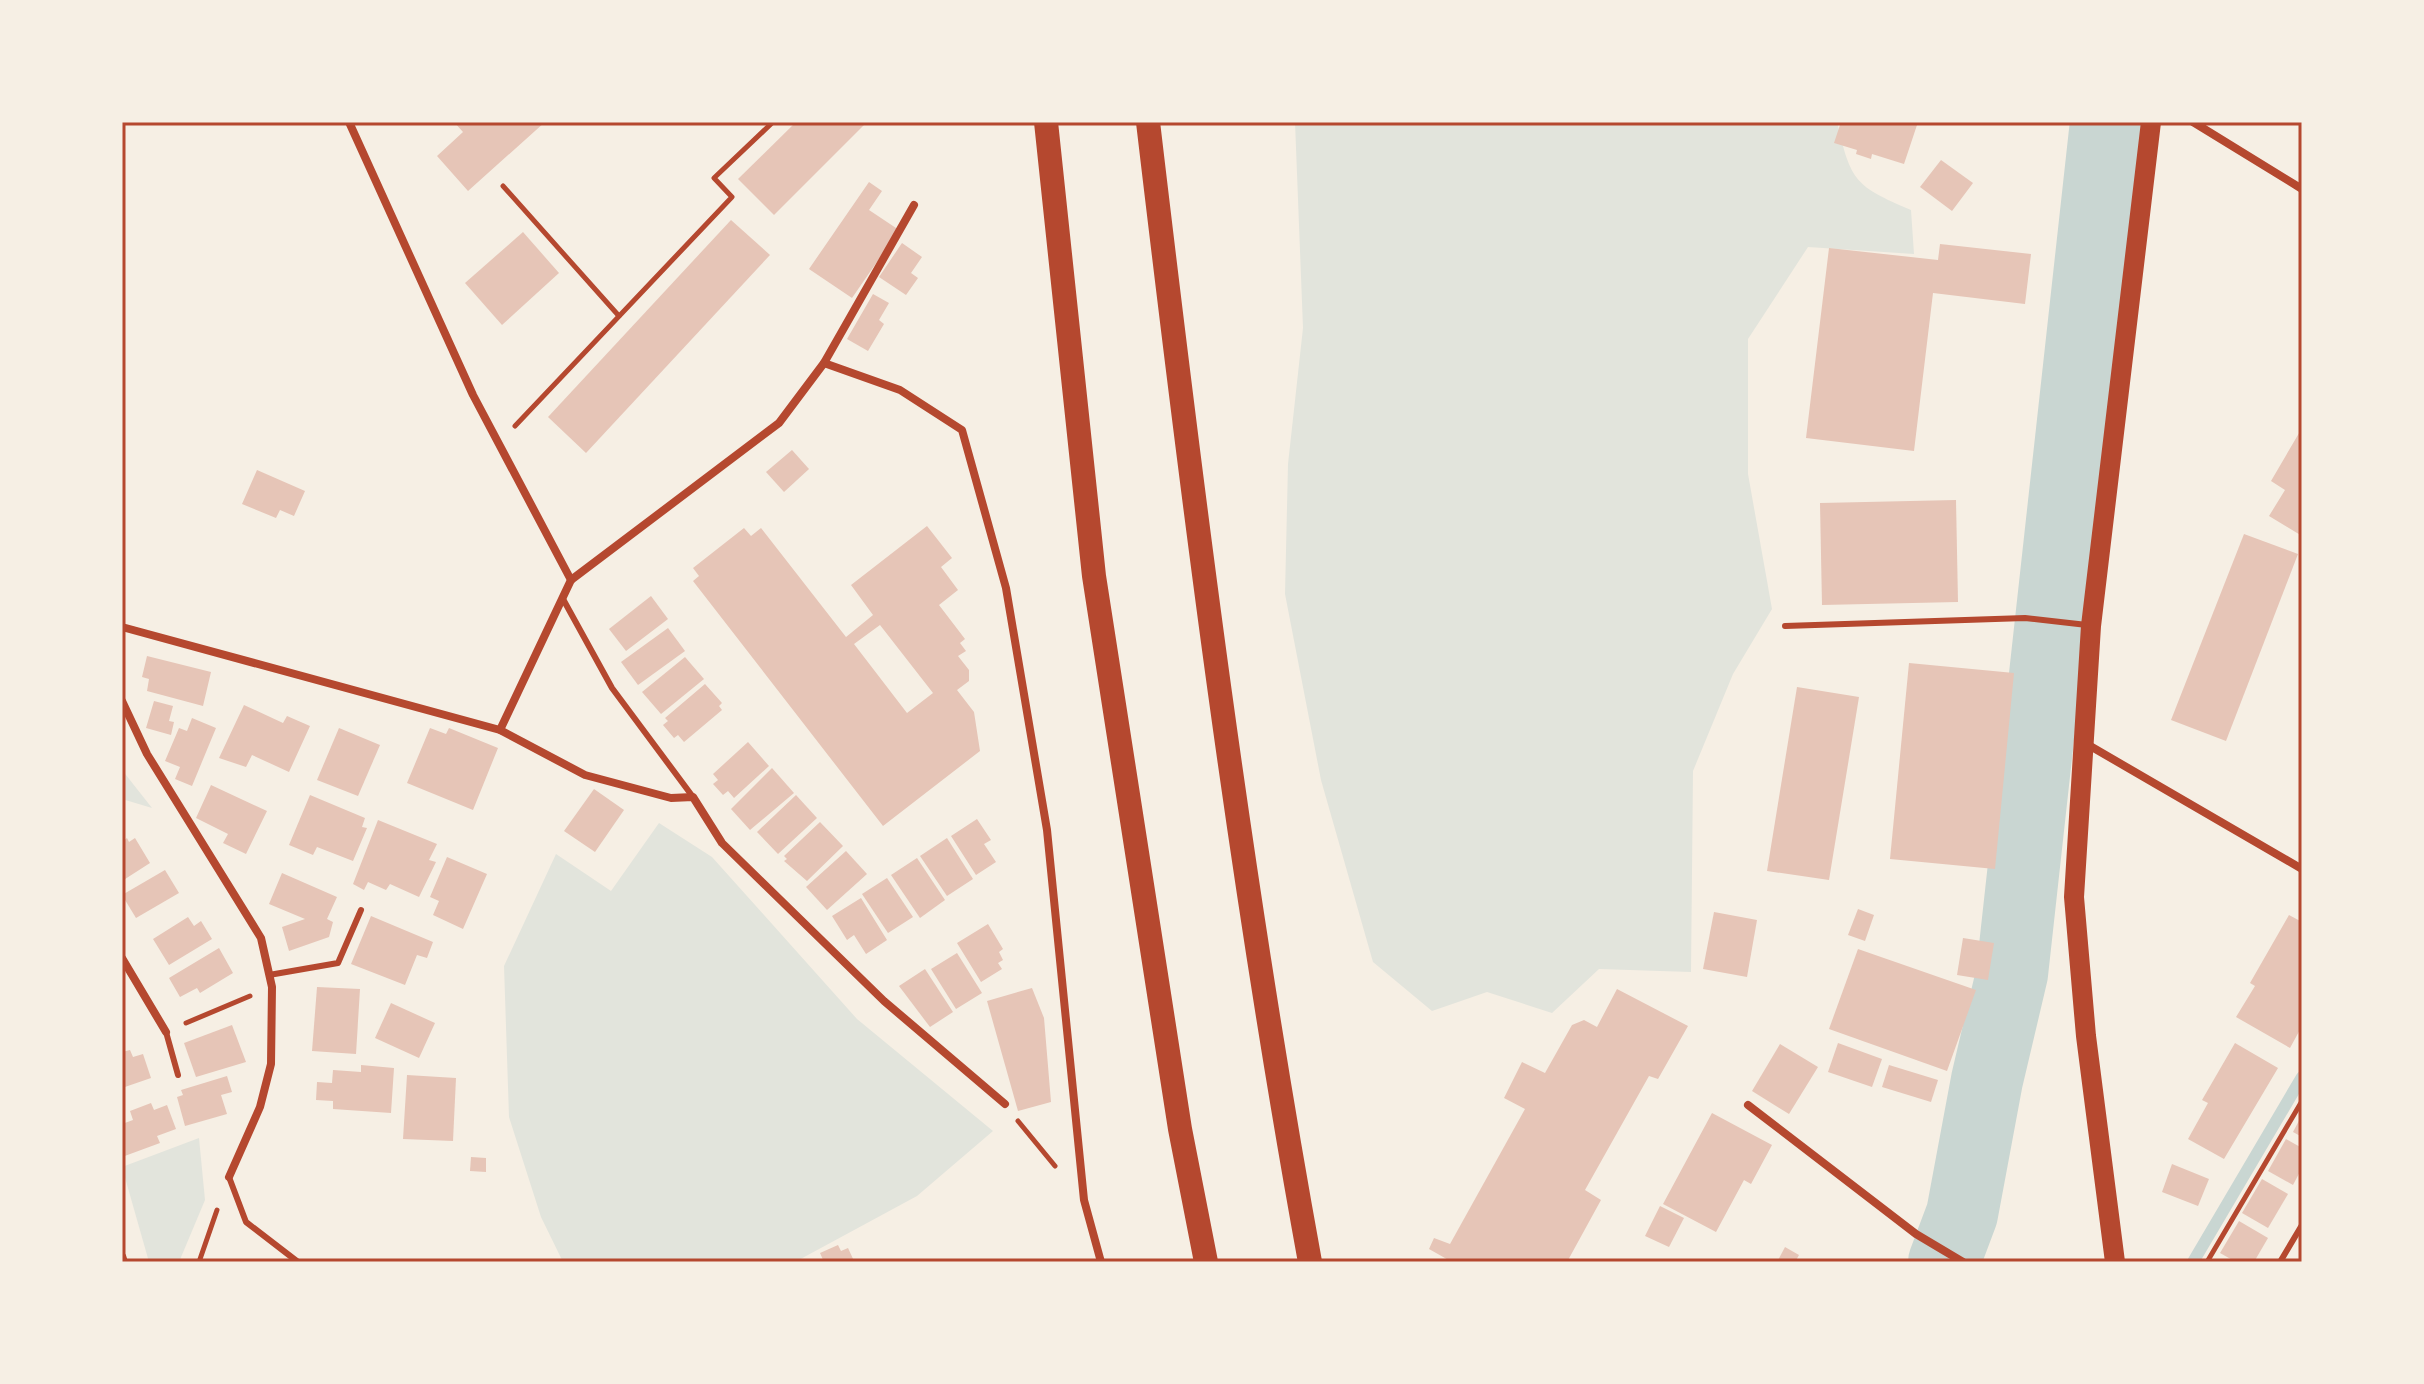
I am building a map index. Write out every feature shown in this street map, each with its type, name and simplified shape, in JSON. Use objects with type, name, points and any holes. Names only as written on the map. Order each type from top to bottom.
[{"type":"highway","points":[[1046,122],[1094,576],[1180,1129],[1206,1262]]},
{"type":"highway","points":[[1148,122],[1203,583],[1286,1133],[1310,1262]]},
{"type":"main road","points":[[2115,1262],[2086,1036],[2074,897],[2091,626],[2151,122]]},
{"type":"street","points":[[349,122],[473,395],[571,580]]},
{"type":"street","points":[[2193,122],[2302,189]]},
{"type":"street","points":[[500,730],[571,580],[779,423],[824,363],[914,205]]},
{"type":"street","points":[[824,363],[900,390],[962,430],[1006,588],[1047,830],[1084,1200],[1101,1262]]},
{"type":"street","points":[[122,627],[500,730],[585,775],[671,798],[693,797],[722,843],[884,1001],[1005,1104]]},
{"type":"street","points":[[122,701],[147,754],[261,938],[272,987],[271,1064],[260,1107],[229,1177]]},
{"type":"street","points":[[2083,742],[2302,869]]},
{"type":"street","points":[[122,958],[166,1032]]},
{"type":"street","points":[[1748,1105],[1916,1234],[1963,1262]]},
{"type":"lane","points":[[563,599],[612,688],[693,797]]},
{"type":"lane","points":[[1785,626],[2025,618],[2091,626]]},
{"type":"lane","points":[[269,975],[338,963],[361,910]]},
{"type":"lane","points":[[166,1032],[178,1075]]},
{"type":"lane","points":[[229,1177],[246,1222],[298,1262]]},
{"type":"lane","points":[[2280,1262],[2302,1225]]},
{"type":"path","points":[[499,444],[732,197],[714,178],[773,122]]},
{"type":"path","points":[[503,186],[619,316]]},
{"type":"path","points":[[166,1032],[272,987]]},
{"type":"path","points":[[2207,1262],[2302,1101]]},
{"type":"path","points":[[1005,1104],[1084,1200]]},
{"type":"path","points":[[199,1262],[229,1177]]},
{"type":"shaded area","points":[[1295,122],[1837,122],[1847,158],[1858,180],[1878,195],[1911,210],[1914,254],[1808,247],[1748,339],[1748,474],[1772,609],[1733,674],[1693,771],[1691,972],[1599,969],[1552,1013],[1487,992],[1432,1011],[1373,962],[1321,780],[1285,594],[1288,464],[1303,328]]},
{"type":"shaded area","points":[[122,770],[152,808],[122,799]]},
{"type":"shaded area","points":[[659,823],[712,857],[857,1019],[993,1131],[917,1196],[795,1262],[563,1262],[541,1217],[509,1117],[504,966],[556,854],[611,891]]},
{"type":"shaded area","points":[[199,1138],[205,1200],[179,1262],[149,1262],[122,1167]]},
{"type":"building","points":[[454,122],[545,122],[468,191],[437,156],[463,132]]},
{"type":"building","points":[[796,122],[867,122],[774,215],[738,179]]},
{"type":"building","points":[[1841,122],[1918,122],[1904,164],[1872,154],[1871,159],[1856,154],[1857,150],[1834,143]]},
{"type":"building","points":[[1941,160],[1973,183],[1952,211],[1920,187]]},
{"type":"building","points":[[869,182],[882,191],[869,210],[899,230],[852,298],[809,269]]},
{"type":"building","points":[[731,220],[770,255],[586,453],[548,417]]},
{"type":"building","points":[[523,232],[559,273],[502,325],[465,283]]},
{"type":"building","points":[[902,243],[922,257],[911,273],[918,278],[906,295],[879,277]]},
{"type":"building","points":[[1940,244],[2031,254],[2025,304],[1933,293],[1914,451],[1806,438],[1829,248],[1938,260]]},
{"type":"building","points":[[873,294],[889,303],[879,320],[884,324],[868,351],[847,339]]},
{"type":"building","points":[[2302,428],[2302,536],[2269,516],[2285,490],[2271,481]]},
{"type":"building","points":[[792,450],[809,469],[784,492],[766,472]]},
{"type":"building","points":[[257,470],[305,491],[294,516],[280,510],[276,518],[242,504]]},
{"type":"building","points":[[1956,500],[1958,602],[1822,605],[1820,503]]},
{"type":"building","points":[[927,526],[952,558],[941,567],[958,590],[939,605],[965,639],[960,643],[966,651],[958,656],[969,670],[969,681],[957,690],[974,712],[980,751],[883,826],[693,581],[699,576],[693,568],[744,528],[751,536],[761,528],[846,637],[873,615],[851,585]],"holes":[[[880,625],[933,693],[907,713],[854,644]]]},
{"type":"building","points":[[2244,534],[2298,554],[2226,741],[2171,720]]},
{"type":"building","points":[[651,596],[668,619],[626,651],[609,629]]},
{"type":"building","points":[[668,628],[685,651],[638,685],[621,662]]},
{"type":"building","points":[[147,656],[211,672],[203,706],[147,691],[149,679],[142,677]]},
{"type":"building","points":[[685,657],[704,679],[661,714],[642,692]]},
{"type":"building","points":[[1909,663],[2014,673],[1995,869],[1890,859]]},
{"type":"building","points":[[705,684],[722,703],[719,706],[722,710],[684,742],[678,735],[674,738],[663,725],[668,721],[665,718]]},
{"type":"building","points":[[1797,687],[1859,697],[1829,880],[1767,871]]},
{"type":"building","points":[[154,701],[173,706],[169,721],[174,722],[171,735],[146,728]]},
{"type":"building","points":[[244,705],[283,723],[287,716],[310,726],[289,772],[252,755],[246,767],[219,758]]},
{"type":"building","points":[[192,718],[216,728],[192,786],[175,779],[180,767],[165,761],[179,728],[187,731]]},
{"type":"building","points":[[339,728],[380,745],[358,796],[317,780]]},
{"type":"building","points":[[430,728],[446,734],[449,728],[498,748],[473,810],[407,783]]},
{"type":"building","points":[[748,742],[769,766],[734,798],[728,791],[723,795],[713,784],[718,780],[713,774]]},
{"type":"building","points":[[772,768],[794,793],[750,830],[731,809]]},
{"type":"building","points":[[211,785],[267,811],[246,854],[223,843],[228,834],[196,818]]},
{"type":"building","points":[[594,789],[624,810],[595,852],[564,831]]},
{"type":"building","points":[[310,795],[365,818],[362,827],[367,828],[353,861],[317,847],[313,855],[289,845]]},
{"type":"building","points":[[796,795],[817,818],[778,854],[757,832]]},
{"type":"building","points":[[977,819],[991,840],[984,844],[996,862],[976,875],[951,836]]},
{"type":"building","points":[[378,820],[437,844],[429,860],[436,862],[419,897],[390,884],[386,890],[368,882],[364,890],[353,884]]},
{"type":"building","points":[[820,822],[843,846],[807,881],[784,861],[787,859],[784,856]]},
{"type":"building","points":[[127,838],[129,842],[135,838],[150,863],[122,881],[122,842]]},
{"type":"building","points":[[947,838],[973,879],[947,896],[920,856]]},
{"type":"building","points":[[846,851],[867,874],[827,910],[806,887]]},
{"type":"building","points":[[447,857],[487,874],[463,929],[433,915],[439,901],[430,897]]},
{"type":"building","points":[[917,858],[945,900],[920,918],[891,875]]},
{"type":"building","points":[[165,870],[179,893],[136,918],[122,895]]},
{"type":"building","points":[[282,873],[337,897],[327,919],[333,922],[329,937],[289,951],[282,927],[305,919],[269,904]]},
{"type":"building","points":[[887,878],[913,917],[888,933],[862,894]]},
{"type":"building","points":[[861,898],[887,940],[866,954],[854,935],[847,940],[832,916]]},
{"type":"building","points":[[1858,909],[1874,915],[1865,941],[1848,935]]},
{"type":"building","points":[[1714,912],[1757,920],[1747,977],[1703,969]]},
{"type":"building","points":[[2289,915],[2302,922],[2302,1026],[2290,1048],[2236,1017],[2255,986],[2250,983]]},
{"type":"building","points":[[371,916],[433,942],[427,958],[417,955],[405,985],[351,964]]},
{"type":"building","points":[[188,917],[194,926],[201,921],[212,939],[169,965],[153,939]]},
{"type":"building","points":[[988,924],[1003,949],[999,952],[1003,960],[998,963],[1002,969],[981,982],[957,943]]},
{"type":"building","points":[[1963,938],[1994,943],[1988,980],[1957,975]]},
{"type":"building","points":[[219,948],[233,973],[200,993],[197,988],[180,997],[169,978]]},
{"type":"building","points":[[1858,949],[1976,990],[1947,1071],[1829,1029]]},
{"type":"building","points":[[957,953],[982,993],[956,1009],[931,969]]},
{"type":"building","points":[[925,969],[953,1012],[930,1027],[899,986]]},
{"type":"building","points":[[317,987],[360,989],[356,1054],[312,1051]]},
{"type":"building","points":[[1032,988],[1044,1018],[1051,1102],[1018,1111],[987,1001]]},
{"type":"building","points":[[1617,989],[1688,1026],[1658,1079],[1649,1076],[1585,1190],[1601,1200],[1567,1262],[1452,1262],[1429,1249],[1434,1238],[1450,1244],[1525,1109],[1504,1098],[1522,1062],[1545,1073],[1572,1025],[1584,1020],[1597,1027]]},
{"type":"building","points":[[391,1003],[435,1023],[419,1058],[375,1038]]},
{"type":"building","points":[[232,1025],[246,1062],[196,1077],[184,1043]]},
{"type":"building","points":[[1838,1043],[1882,1059],[1872,1087],[1828,1072]]},
{"type":"building","points":[[2235,1043],[2278,1068],[2224,1159],[2188,1139],[2208,1103],[2202,1100]]},
{"type":"building","points":[[1780,1044],[1818,1067],[1789,1114],[1752,1091]]},
{"type":"building","points":[[130,1050],[133,1057],[143,1054],[151,1078],[122,1088],[122,1052]]},
{"type":"building","points":[[361,1065],[394,1068],[391,1113],[333,1109],[333,1101],[316,1100],[317,1082],[332,1083],[333,1070],[361,1072]]},
{"type":"building","points":[[1889,1065],[1938,1080],[1931,1102],[1882,1087]]},
{"type":"building","points":[[407,1075],[456,1078],[453,1141],[403,1139]]},
{"type":"building","points":[[227,1076],[232,1092],[221,1095],[227,1114],[185,1126],[177,1097],[183,1095],[181,1090]]},
{"type":"building","points":[[151,1103],[154,1110],[167,1105],[176,1129],[157,1136],[160,1143],[122,1157],[122,1124],[133,1120],[130,1111]]},
{"type":"building","points":[[1712,1113],[1772,1145],[1751,1184],[1744,1180],[1716,1232],[1663,1204]]},
{"type":"building","points":[[2302,1115],[2302,1137],[2293,1132]]},
{"type":"building","points":[[2286,1139],[2302,1148],[2302,1168],[2293,1185],[2268,1171]]},
{"type":"building","points":[[471,1157],[486,1158],[486,1172],[470,1171]]},
{"type":"building","points":[[2172,1164],[2209,1179],[2198,1206],[2162,1192]]},
{"type":"building","points":[[2262,1179],[2288,1194],[2268,1228],[2242,1213]]},
{"type":"building","points":[[1660,1206],[1684,1218],[1669,1247],[1645,1236]]},
{"type":"building","points":[[2239,1221],[2268,1238],[2254,1262],[2236,1262],[2220,1253]]},
{"type":"building","points":[[838,1245],[841,1251],[848,1248],[854,1261],[824,1262],[820,1253]]},
{"type":"building","points":[[1785,1247],[1799,1255],[1795,1262],[1777,1262]]},
{"type":"waterway","points":[[1944,1262],[1962,1214],[1987,1080],[2012,974],[2106,122]]},
{"type":"waterway","points":[[2193,1262],[2302,1077]]}]
